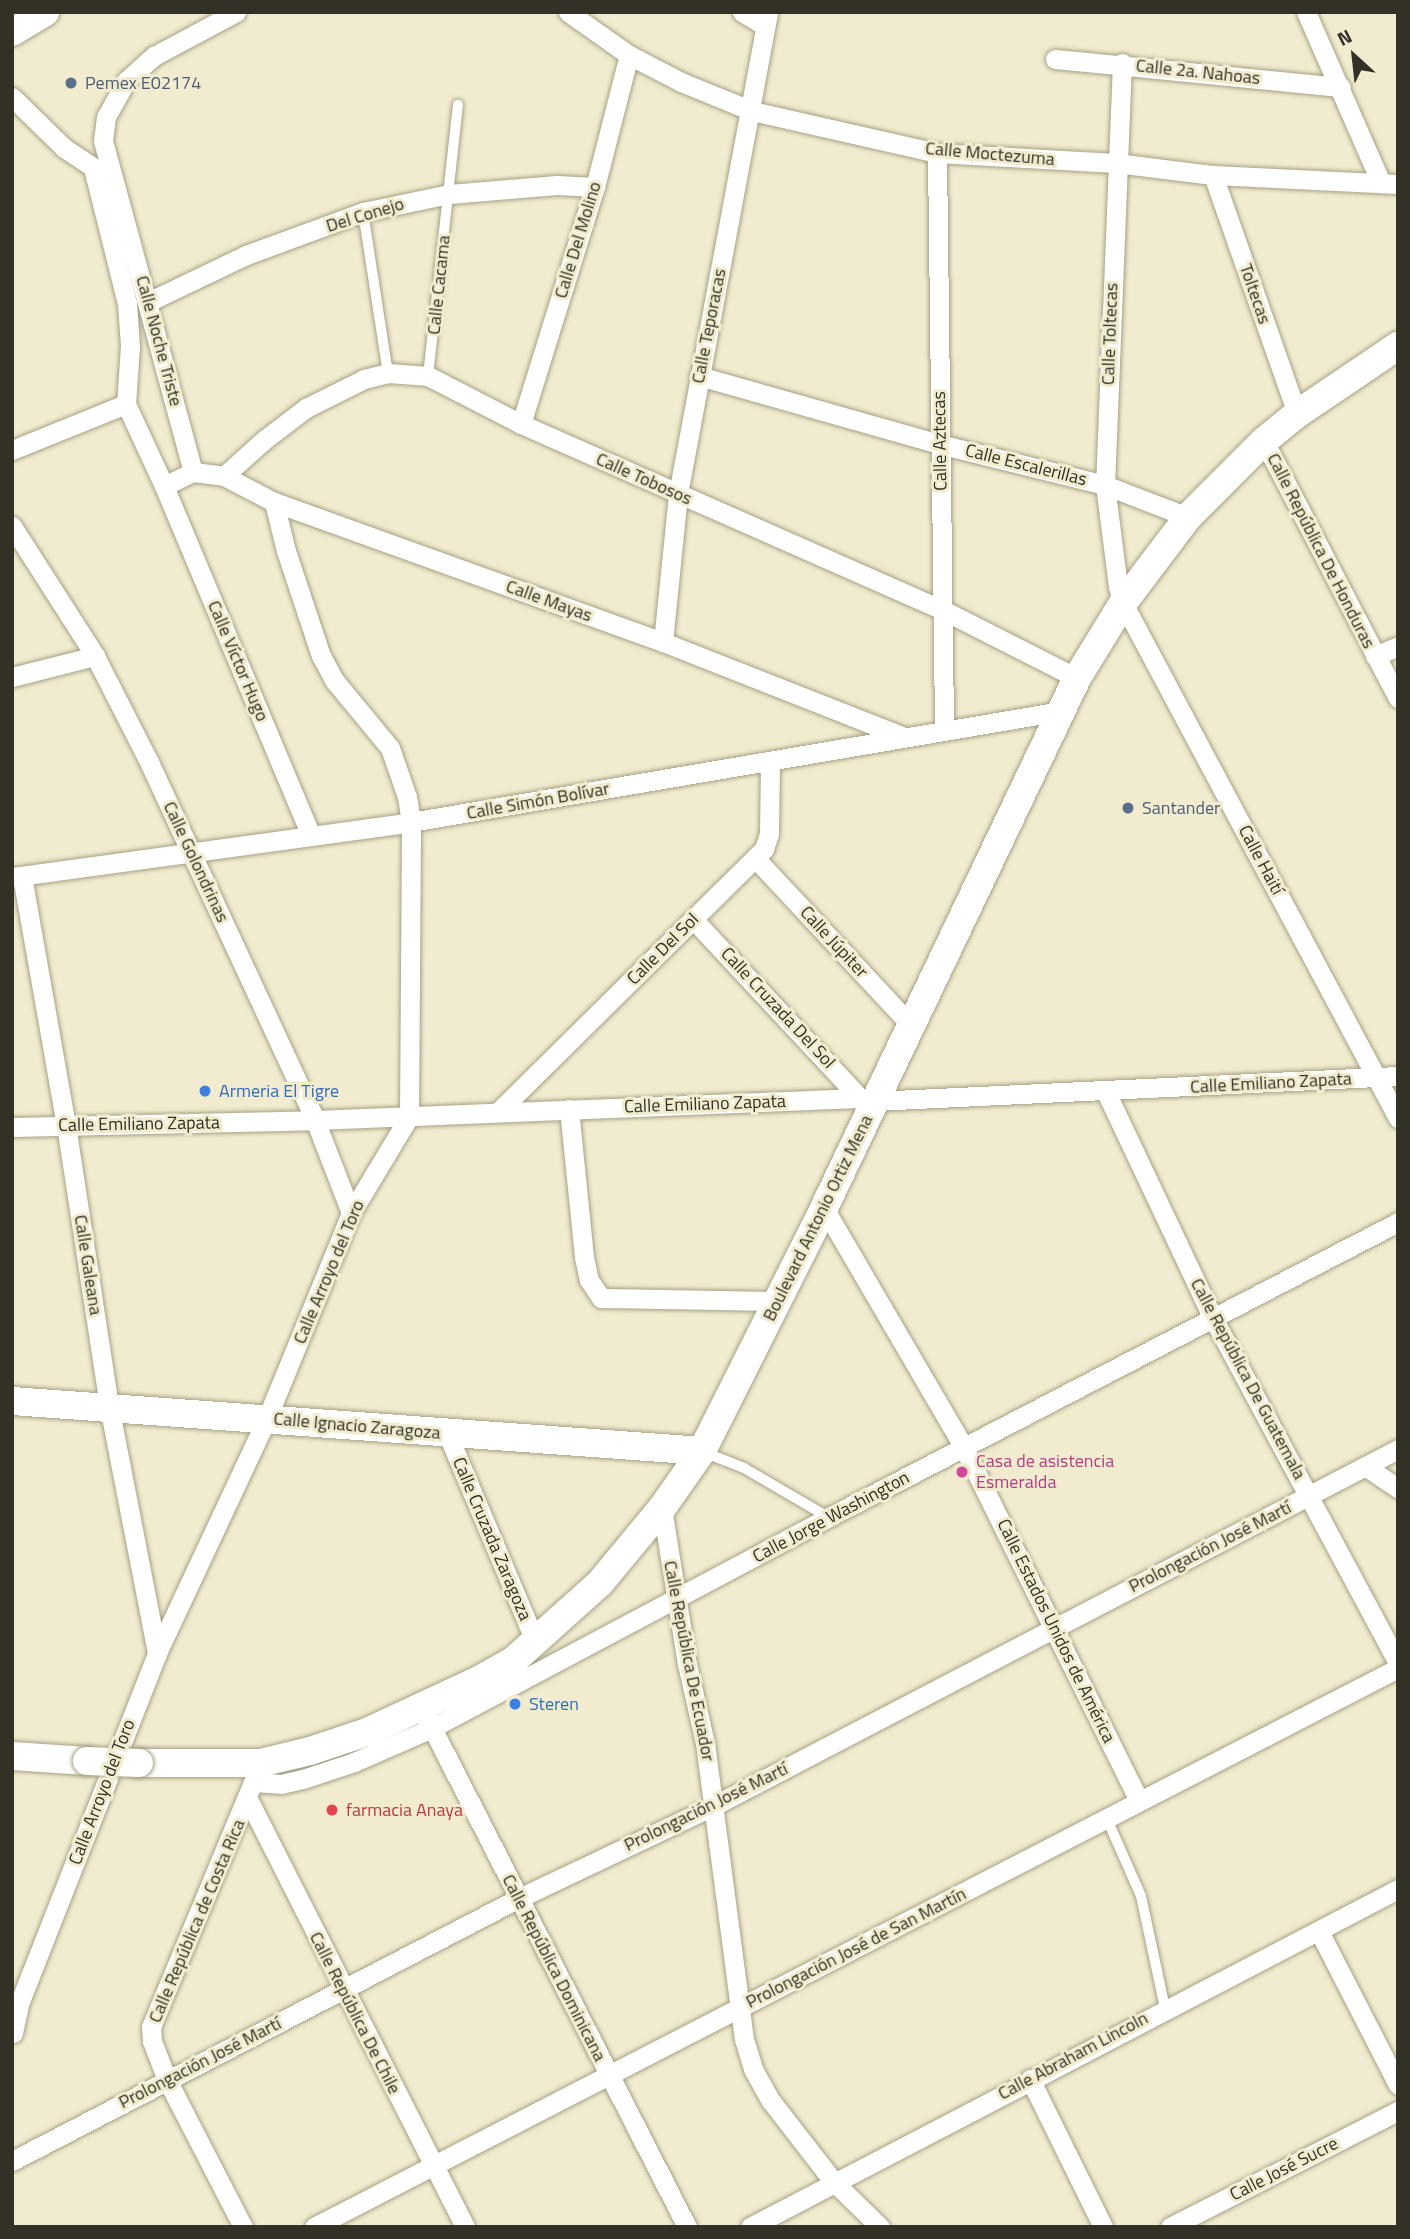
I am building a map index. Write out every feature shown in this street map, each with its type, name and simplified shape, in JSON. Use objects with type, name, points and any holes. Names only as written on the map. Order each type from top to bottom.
[{"type":"main road","points":[[12,33],[45,12]]},
{"type":"main road","name":"Boulevard Antonio Ortiz Mena","points":[[12,1756],[139,1763],[254,1781],[310,1751],[427,1718],[477,1681],[536,1643],[600,1583],[662,1508],[702,1451],[824,1208],[867,1100],[911,1025],[1077,678],[1123,603],[1188,517],[1264,441],[1297,414],[1398,346]]},
{"type":"main road","name":"Calle Ignacio Zaragoza","points":[[12,1401],[267,1418],[448,1435],[702,1451]]},
{"type":"street","name":"Calle Noche Triste","points":[[193,472],[103,141],[106,117],[126,81],[154,56],[236,12]]},
{"type":"street","name":"Calle Moctezuma","points":[[568,12],[629,55],[681,82],[752,111],[937,153],[1116,163],[1213,175],[1389,183]]},
{"type":"street","points":[[743,12],[767,19]]},
{"type":"street","points":[[1306,12],[1389,183]]},
{"type":"street","name":"Calle Teporacas","points":[[663,642],[678,495],[752,111],[767,19]]},
{"type":"street","name":"Calle Del Molino","points":[[521,424],[595,187],[629,55]]},
{"type":"street","name":"Calle 2a. Nahoas","points":[[1055,59],[1122,63],[1341,88]]},
{"type":"street","name":"Calle Toltecas","points":[[1122,63],[1105,485],[1114,564],[1123,603]]},
{"type":"street","points":[[12,97],[64,148],[115,180]]},
{"type":"street","name":"Calle Aztecas","points":[[937,153],[944,730]]},
{"type":"street","points":[[12,450],[126,404],[130,346],[127,303],[93,168]]},
{"type":"street","name":"Toltecas","points":[[1213,175],[1297,414]]},
{"type":"street","name":"Del Conejo","points":[[148,302],[246,255],[363,212],[449,194],[557,185],[595,187]]},
{"type":"street","name":"Calle Tobosos","points":[[224,477],[264,440],[306,408],[365,380],[388,373],[428,376],[521,424],[943,610],[1077,678]]},
{"type":"street","name":"Calle Escalerillas","points":[[699,376],[940,444],[1105,485],[1188,517]]},
{"type":"street","name":"Calle Víctor Hugo","points":[[126,404],[164,486],[311,835]]},
{"type":"street","name":"Calle República De Honduras","points":[[1264,441],[1398,698]]},
{"type":"street","points":[[164,486],[193,472]]},
{"type":"street","name":"Calle Mayas","points":[[193,472],[224,477],[274,502],[663,642],[903,736]]},
{"type":"street","points":[[274,502],[286,551],[321,656],[334,680],[390,748],[403,781],[411,822],[409,1117]]},
{"type":"street","name":"Calle Golondrinas","points":[[12,526],[95,656],[192,852],[315,1121],[351,1213]]},
{"type":"street","name":"Calle Haití","points":[[1123,603],[1398,1118]]},
{"type":"street","points":[[1375,656],[1398,646]]},
{"type":"street","points":[[12,677],[95,656]]},
{"type":"street","name":"Calle Simón Bolívar","points":[[17,877],[411,822],[1061,711]]},
{"type":"street","name":"Calle Del Sol","points":[[499,1111],[756,859],[769,834],[770,761]]},
{"type":"street","name":"Calle Júpiter","points":[[756,859],[911,1025]]},
{"type":"street","name":"Calle Galeana","points":[[17,877],[66,1125],[109,1406],[157,1653]]},
{"type":"street","name":"Calle Cruzada Del Sol","points":[[693,919],[867,1100]]},
{"type":"street","name":"Calle Emiliano Zapata","points":[[12,1127],[315,1121],[569,1108],[1106,1092],[1398,1076]]},
{"type":"street","name":"Calle República De Guatemala","points":[[1106,1092],[1213,1318],[1398,1665]]},
{"type":"street","points":[[569,1108],[584,1257],[595,1293],[608,1300],[779,1301]]},
{"type":"street","name":"Calle Arroyo del Toro","points":[[13,2033],[19,2004],[157,1653],[267,1418],[351,1213],[409,1117]]},
{"type":"street","name":"Calle Estados Unidos de América","points":[[824,1208],[964,1448],[1055,1626],[1139,1801]]},
{"type":"street","name":"Calle Jorge Washington","points":[[427,1718],[676,1601],[829,1517],[1398,1222]]},
{"type":"street","name":"Calle Cruzada Zaragoza","points":[[448,1435],[536,1643]]},
{"type":"street","name":"Prolongación José Martí","points":[[12,2161],[517,1899],[715,1805],[1398,1449]]},
{"type":"street","points":[[1365,1466],[1398,1488]]},
{"type":"street","name":"Calle República De Ecuador","points":[[662,1508],[676,1601],[715,1805],[744,2039],[754,2069],[771,2101],[834,2181],[880,2227]]},
{"type":"street","name":"Prolongación José de San Martín","points":[[314,2227],[1107,1819],[1398,1665]]},
{"type":"street","name":"Calle República Dominicana","points":[[427,1718],[517,1899],[687,2227]]},
{"type":"street","name":"Calle República De Chile","points":[[254,1781],[343,1990],[465,2227]]},
{"type":"street","name":"Calle República de Costa Rica","points":[[243,2227],[167,2080],[152,2041],[154,2014],[254,1781]]},
{"type":"street","name":"Calle Abraham Lincoln","points":[[750,2227],[1164,2008],[1398,1889]]},
{"type":"street","points":[[1319,1931],[1398,2085]]},
{"type":"street","points":[[1030,2079],[1102,2227]]},
{"type":"street","name":"Calle José Sucre","points":[[1170,2227],[1398,2111]]},
{"type":"lane","name":"Calle Cacama","points":[[428,376],[458,105]]},
{"type":"lane","points":[[363,212],[388,373]]},
{"type":"lane","points":[[702,1451],[744,1468],[829,1517]]},
{"type":"lane","points":[[1107,1819],[1141,1896],[1164,2008]]},
{"type":"place","name":"Pemex E02174","points":[[71,83]]},
{"type":"place","name":"Santander","points":[[1128,808]]},
{"type":"place","name":"Armeria El Tigre","points":[[205,1091]]},
{"type":"place","name":"Casa de asistencia Esmeralda","points":[[962,1472]]},
{"type":"place","name":"Steren","points":[[515,1704]]},
{"type":"place","name":"farmacia Anaya","points":[[332,1810]]}]
